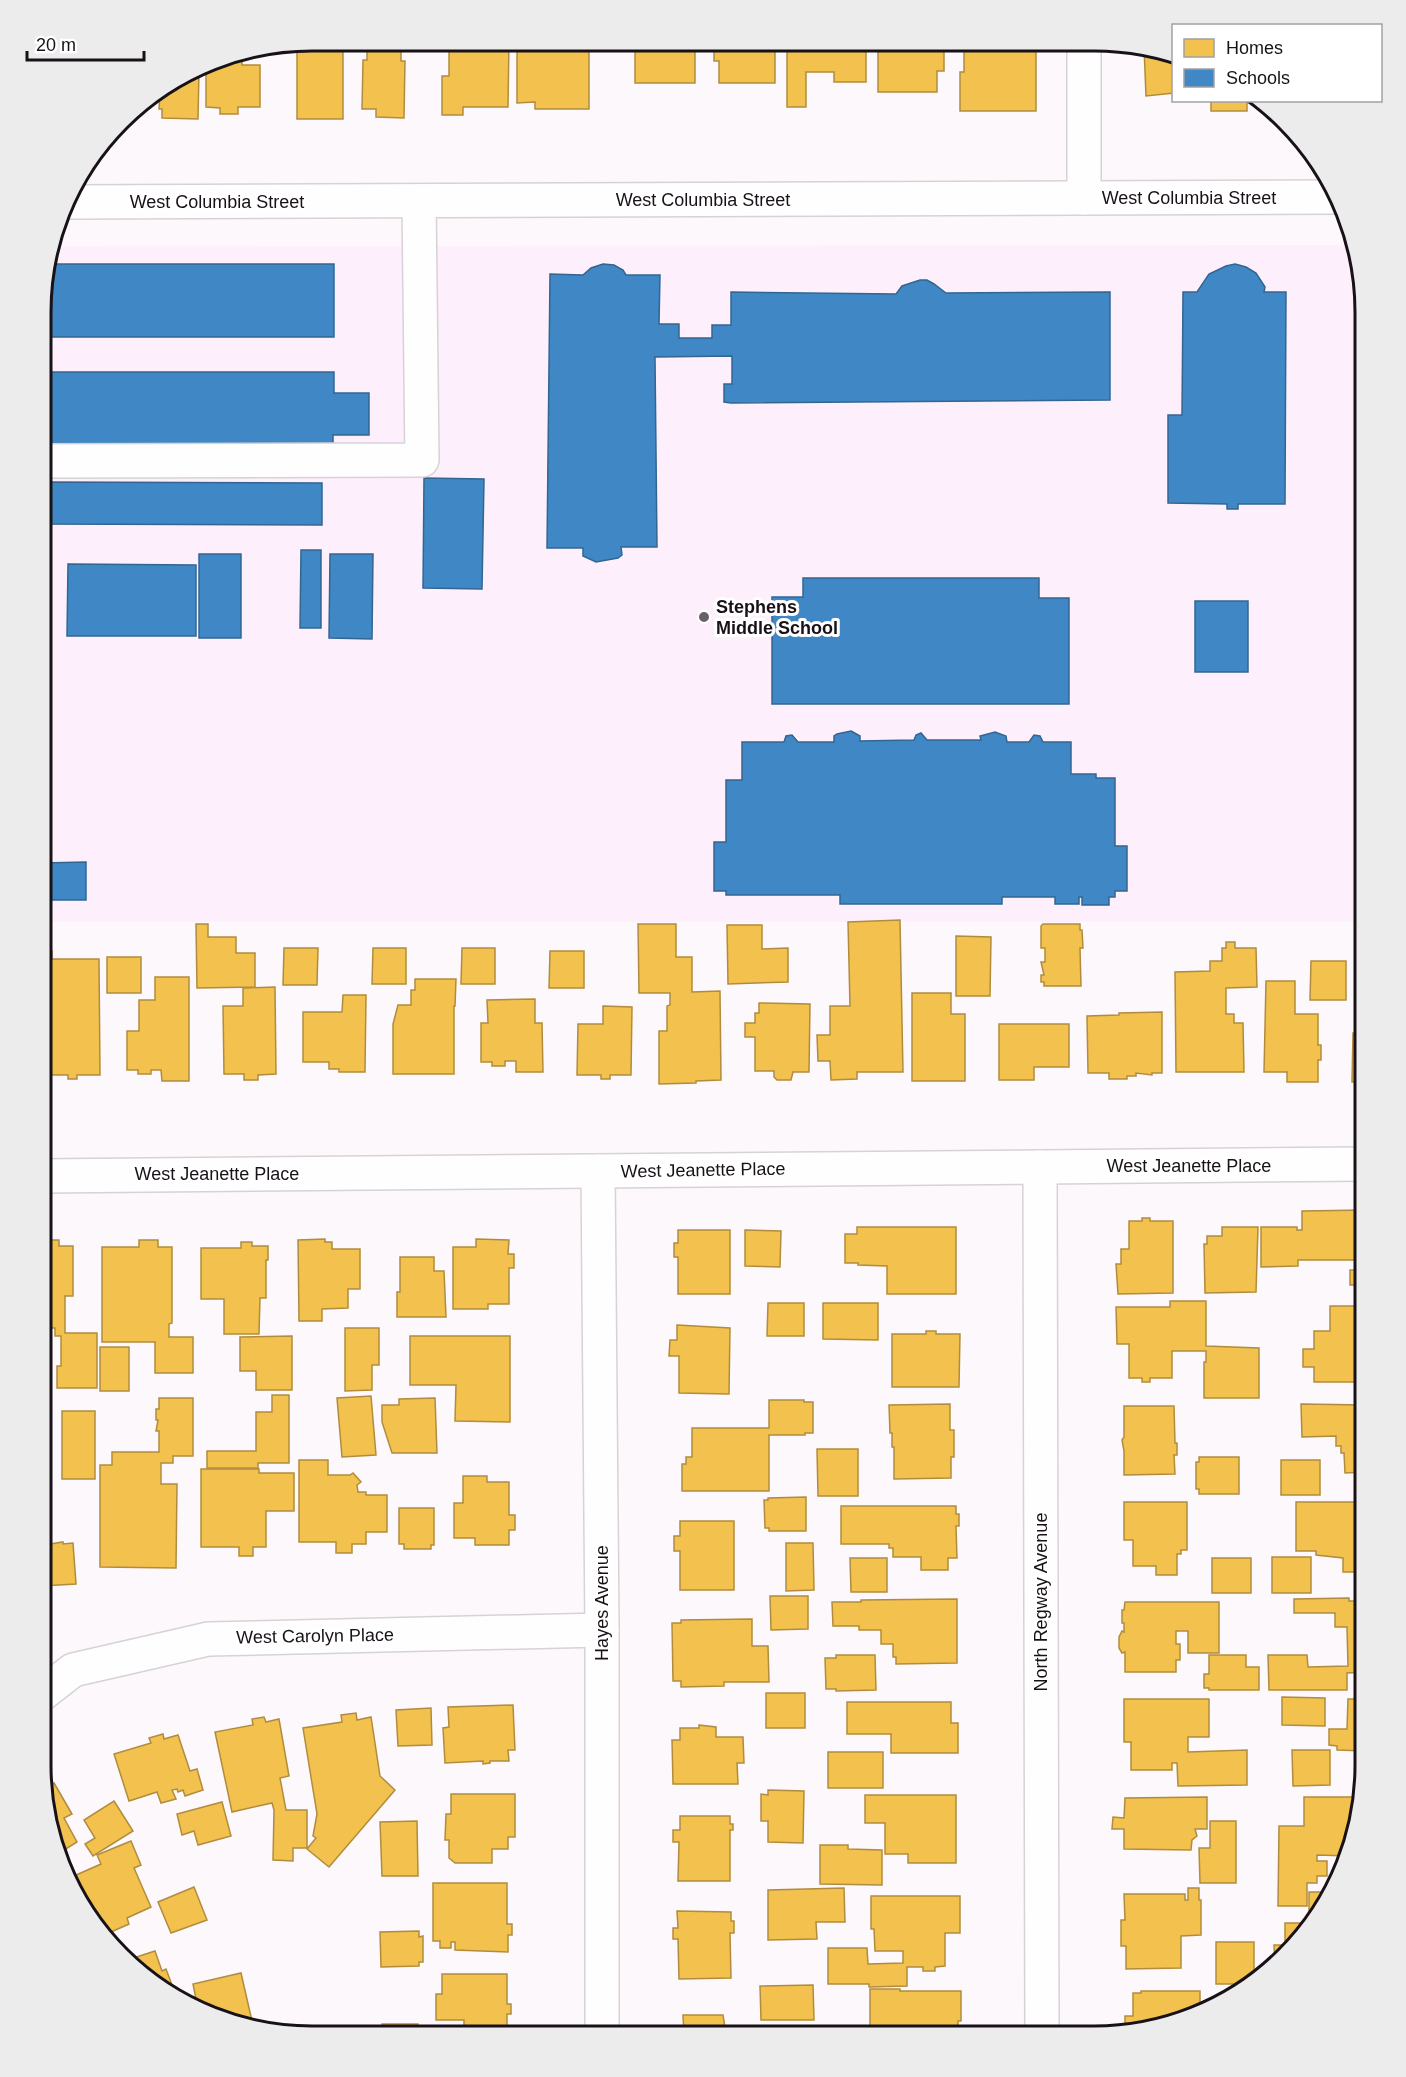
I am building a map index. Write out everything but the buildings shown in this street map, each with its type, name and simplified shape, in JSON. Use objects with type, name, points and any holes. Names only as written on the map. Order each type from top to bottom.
[{"type":"street","points":[[1083,51],[1083,198]]},
{"type":"street","name":"West Columbia Street","points":[[75,202],[1328,197]]},
{"type":"street","points":[[51,460],[422,460],[419,201]]},
{"type":"street","name":"West Jeanette Place","points":[[51,1176],[1355,1164]]},
{"type":"street","name":"North Regway Avenue","points":[[1040,1167],[1042,2026]]},
{"type":"street","name":"Hayes Avenue","points":[[598,1171],[602,1630],[602,2026]]},
{"type":"street","name":"West Carolyn Place","points":[[51,1687],[73,1670],[208,1639],[602,1630]]},
{"type":"shaded area","name":"Stephens Middle School","points":[[1346,245],[1353,278],[1355,312],[1355,922],[51,922],[51,312],[53,278],[60,246]]},
{"type":"place","name":"Stephens Middle School","points":[[704,617]]}]
